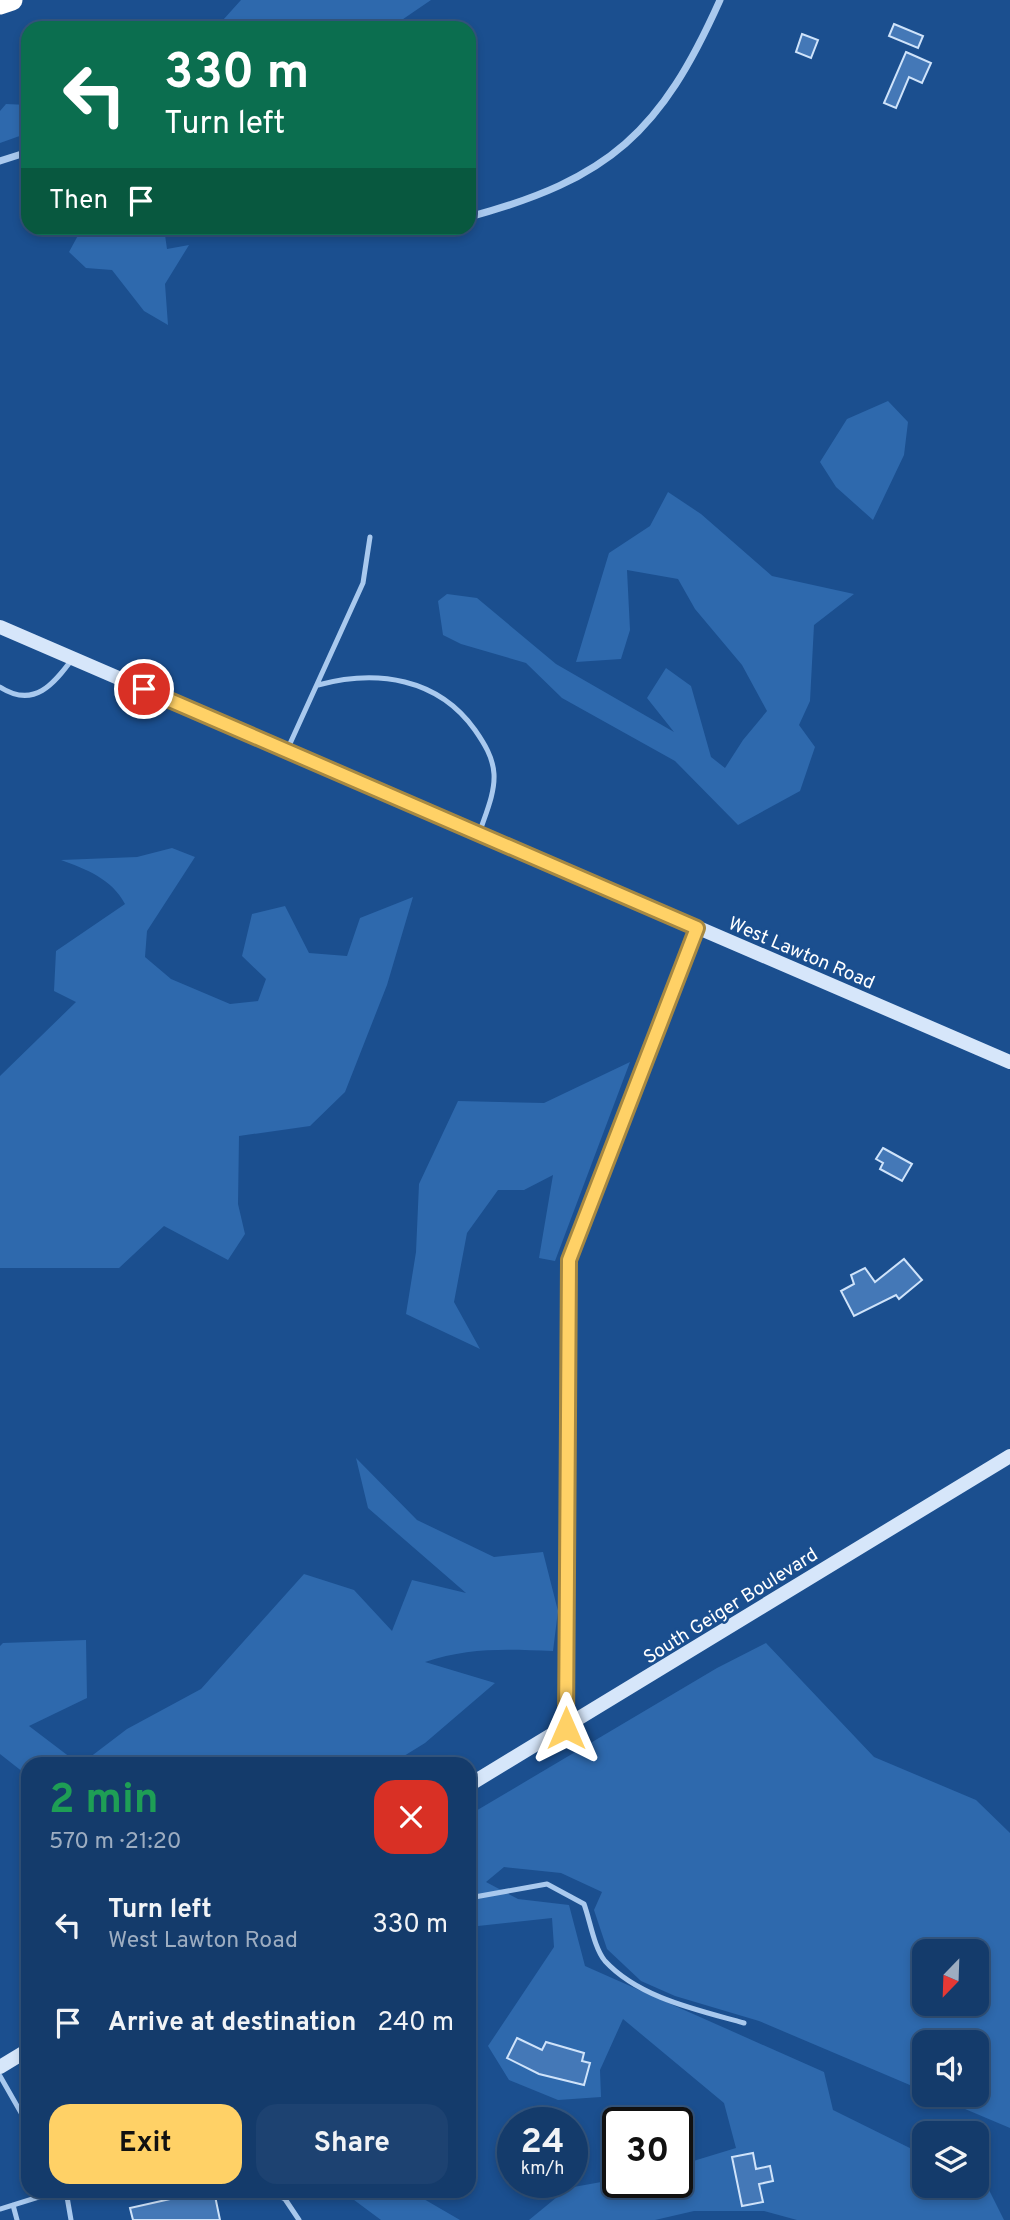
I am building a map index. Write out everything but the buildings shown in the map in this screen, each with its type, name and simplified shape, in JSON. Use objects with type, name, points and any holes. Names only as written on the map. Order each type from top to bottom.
[{"type":"highway","points":[[0,4],[12,0]]},
{"type":"street","points":[[476,215],[551,191],[586,174],[617,152],[671,94],[697,50],[720,0]]},
{"type":"street","points":[[0,161],[21,154]]},
{"type":"street","name":"West Lawton Road","points":[[0,627],[1010,1062]]},
{"type":"street","points":[[566,1728],[569,1260],[697,928]]},
{"type":"street","name":"South Geiger Boulevard","points":[[476,1781],[1010,1455]]},
{"type":"street","points":[[0,2067],[21,2054]]},
{"type":"lane","points":[[287,751],[363,583],[370,537]]},
{"type":"lane","points":[[0,687],[25,696],[38,695],[54,684],[73,658]]},
{"type":"lane","points":[[317,685],[355,677],[407,681],[427,688],[463,714],[484,743],[494,774],[479,834]]},
{"type":"lane","points":[[476,1897],[547,1884],[584,1905],[604,1959],[629,1980],[663,1998],[744,2023]]},
{"type":"lane","points":[[0,2076],[21,2112]]},
{"type":"lane","points":[[0,2209],[36,2198]]},
{"type":"lane","points":[[67,2198],[71,2220]]},
{"type":"lane","points":[[283,2198],[299,2220]]},
{"type":"lane","points":[[13,2205],[17,2220]]},
{"type":"shaded area","points":[[241,0],[431,0],[400,21],[223,20]]},
{"type":"shaded area","points":[[6,104],[21,105],[21,136],[0,143],[0,111]]},
{"type":"shaded area","points":[[78,235],[165,235],[167,249],[189,245],[165,284],[168,325],[144,311],[112,270],[86,268],[69,252]]},
{"type":"shaded area","points":[[888,401],[908,422],[904,455],[873,520],[836,487],[820,462],[847,419]]},
{"type":"shaded area","points":[[668,492],[701,514],[772,576],[854,594],[814,625],[810,701],[799,725],[815,747],[800,791],[738,825],[675,761],[562,698],[526,663],[461,644],[443,635],[438,601],[447,594],[477,598],[556,664],[674,732],[647,698],[666,668],[691,686],[711,757],[725,768],[743,740],[767,711],[742,665],[695,609],[678,579],[627,570],[630,630],[621,659],[576,662],[609,553],[650,526]]},
{"type":"shaded area","points":[[172,848],[195,857],[147,931],[145,957],[171,979],[230,1004],[258,1001],[266,979],[242,956],[252,914],[285,906],[309,953],[347,956],[360,918],[413,897],[387,985],[345,1092],[310,1126],[239,1136],[238,1204],[245,1234],[228,1260],[164,1226],[119,1268],[0,1268],[0,1076],[76,1002],[54,991],[56,951],[125,904],[106,881],[61,860],[137,857]]},
{"type":"shaded area","points":[[630,1062],[555,1261],[539,1258],[553,1175],[524,1190],[498,1190],[467,1233],[454,1302],[480,1349],[406,1314],[416,1252],[419,1184],[458,1101],[544,1103]]},
{"type":"shaded area","points":[[356,1458],[417,1520],[494,1557],[543,1552],[558,1611],[553,1651],[473,1651],[425,1662],[495,1683],[425,1743],[402,1757],[90,1757],[127,1729],[201,1689],[304,1574],[354,1590],[392,1631],[412,1580],[466,1593],[368,1508]]},
{"type":"shaded area","points":[[86,1640],[87,1698],[29,1726],[70,1757],[21,1757],[21,1770],[0,1754],[0,1646],[3,1643]]},
{"type":"shaded area","points":[[766,1643],[874,1757],[976,1800],[1010,1833],[1010,2128],[960,2107],[989,2107],[989,2030],[912,2030],[912,2086],[759,2021],[675,1996],[641,1981],[607,1949],[594,1910],[602,1892],[561,1873],[504,1867],[486,1882],[518,1899],[569,1905],[585,1966],[824,2072],[833,2110],[912,2149],[912,2198],[989,2198],[989,2190],[1004,2220],[797,2220],[764,2211],[694,2211],[655,2220],[529,2220],[556,2198],[588,2198],[588,2184],[602,2182],[602,2198],[693,2198],[693,2161],[736,2148],[724,2103],[623,2019],[600,2070],[601,2097],[558,2100],[509,2080],[488,2046],[554,1947],[552,1918],[476,1926],[476,1811],[717,1668]]},
{"type":"shaded area","points":[[351,2198],[422,2198],[460,2220],[381,2220]]},
{"type":"route","points":[[144,689],[697,928],[569,1260],[566,1728]]}]
